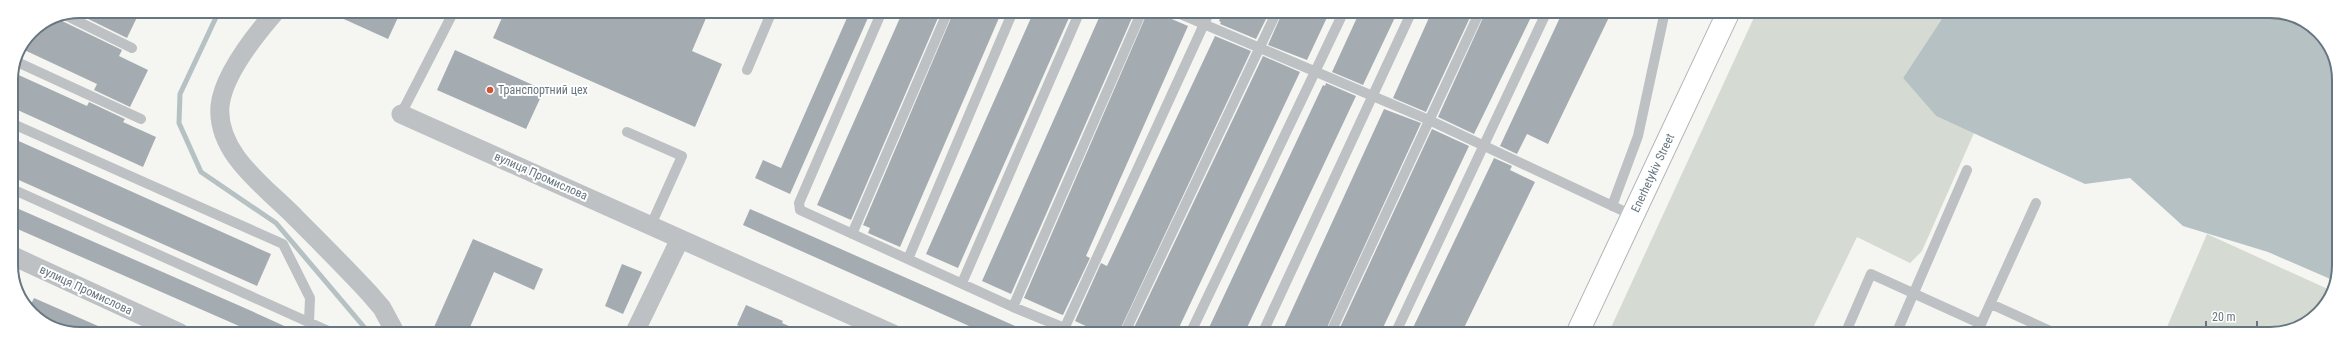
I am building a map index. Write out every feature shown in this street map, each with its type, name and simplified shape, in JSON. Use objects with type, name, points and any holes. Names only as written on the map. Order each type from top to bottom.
[{"type":"main road","name":"Enerhetykiv Street","points":[[1580,327],[1727,18]]},
{"type":"street","points":[[270,18],[237,63],[225,88],[220,106],[224,134],[243,164],[374,299],[382,308],[392,327]]},
{"type":"street","name":"вулиця Промислова","points":[[401,114],[877,327]]},
{"type":"street","points":[[637,327],[680,239]]},
{"type":"street","name":"вулиця Промислова","points":[[18,258],[165,327]]},
{"type":"lane","points":[[401,114],[450,18]]},
{"type":"lane","points":[[747,70],[769,18]]},
{"type":"lane","points":[[879,18],[799,203],[800,210],[803,213],[962,284],[1064,327],[1207,18]]},
{"type":"lane","points":[[852,234],[945,18]]},
{"type":"lane","points":[[908,259],[1010,18]]},
{"type":"lane","points":[[962,284],[1077,18]]},
{"type":"lane","points":[[1013,306],[1139,18]]},
{"type":"lane","points":[[1190,18],[1261,47],[1315,72],[1429,120],[1634,216]]},
{"type":"lane","points":[[1127,327],[1274,18]]},
{"type":"lane","points":[[1193,327],[1341,18]]},
{"type":"lane","points":[[1265,327],[1409,18]]},
{"type":"lane","points":[[1333,327],[1477,18]]},
{"type":"lane","points":[[1397,327],[1544,18]]},
{"type":"lane","points":[[1612,206],[1638,136],[1663,18]]},
{"type":"lane","points":[[72,19],[132,48]]},
{"type":"lane","points":[[20,64],[141,119]]},
{"type":"lane","points":[[18,126],[283,244],[310,298],[309,322]]},
{"type":"lane","points":[[627,132],[682,156],[651,225]]},
{"type":"lane","points":[[1899,327],[1967,170]]},
{"type":"lane","points":[[18,192],[320,327]]},
{"type":"lane","points":[[1848,327],[1871,274],[1981,324],[2036,202]]},
{"type":"lane","points":[[1991,304],[2042,327]]},
{"type":"shaded area","points":[[1754,18],[1942,18],[1903,78],[1936,116],[1974,133],[1922,251],[1910,263],[1857,237],[1813,327],[1611,327]]},
{"type":"shaded area","points":[[1942,18],[2270,18],[2286,20],[2298,24],[2311,33],[2319,42],[2324,49],[2331,68],[2332,265],[2330,279],[2268,252],[2183,226],[2130,178],[2085,184],[1936,116],[1903,78]]},
{"type":"shaded area","points":[[2207,234],[2327,289],[2319,303],[2305,317],[2282,326],[2167,327]]},
{"type":"building","points":[[86,18],[137,18],[127,38]]},
{"type":"building","points":[[342,18],[398,18],[388,39]]},
{"type":"building","points":[[502,18],[706,18],[692,51],[722,64],[695,127],[493,38]]},
{"type":"building","points":[[847,18],[868,18],[790,194],[755,178],[763,160],[781,168]]},
{"type":"building","points":[[900,18],[938,18],[851,220],[817,205]]},
{"type":"building","points":[[951,18],[999,18],[900,247],[868,233],[870,228],[863,225]]},
{"type":"building","points":[[1031,18],[1069,18],[958,268],[926,254]]},
{"type":"building","points":[[1099,18],[1132,18],[1011,294],[982,281]]},
{"type":"building","points":[[1145,18],[1169,18],[1188,26],[1086,256],[1090,258],[1063,315],[1024,298]]},
{"type":"building","points":[[1220,18],[1266,18],[1256,39],[1220,24],[1221,22],[1219,21]]},
{"type":"building","points":[[1280,18],[1327,18],[1307,60],[1268,45]]},
{"type":"building","points":[[1357,18],[1395,18],[1363,85],[1332,72]]},
{"type":"building","points":[[1429,18],[1470,18],[1426,112],[1393,98]]},
{"type":"building","points":[[1483,18],[1531,18],[1474,134],[1438,117]]},
{"type":"building","points":[[1560,18],[1609,18],[1548,144],[1527,134],[1517,154],[1500,146]]},
{"type":"building","points":[[62,21],[122,50],[119,56],[148,70],[130,107],[94,90],[97,84],[25,51],[28,45],[45,28]]},
{"type":"building","points":[[1215,36],[1251,51],[1121,327],[1088,327],[1075,321],[1101,263],[1107,266]]},
{"type":"building","name":"Транспортний цех","points":[[455,50],[544,90],[526,129],[437,90]]},
{"type":"building","points":[[1263,56],[1300,72],[1179,327],[1134,327]]},
{"type":"building","points":[[18,75],[87,106],[89,102],[125,119],[123,122],[156,137],[143,167],[18,110]]},
{"type":"building","points":[[1326,83],[1356,96],[1247,327],[1209,327],[1323,85],[1325,86]]},
{"type":"building","points":[[1384,109],[1421,123],[1327,327],[1284,327]]},
{"type":"building","points":[[1432,129],[1469,146],[1383,327],[1340,327]]},
{"type":"building","points":[[18,141],[271,254],[257,286],[18,180]]},
{"type":"building","points":[[1494,158],[1512,166],[1510,170],[1535,182],[1464,327],[1413,327]]},
{"type":"building","points":[[18,209],[287,327],[241,327],[18,229]]},
{"type":"building","points":[[750,209],[1017,327],[971,327],[743,225]]},
{"type":"building","points":[[473,239],[543,269],[534,290],[494,272],[470,327],[434,327]]},
{"type":"building","points":[[622,264],[642,272],[623,314],[605,306]]},
{"type":"building","points":[[34,298],[100,327],[80,327],[60,324],[45,317],[31,304]]},
{"type":"building","points":[[746,305],[783,321],[782,323],[791,327],[741,327],[737,325]]},
{"type":"waterway","points":[[216,18],[180,94],[179,123],[201,172],[276,223],[364,327]]},
{"type":"place","name":"Транспортний цех","points":[[490,90]]}]
